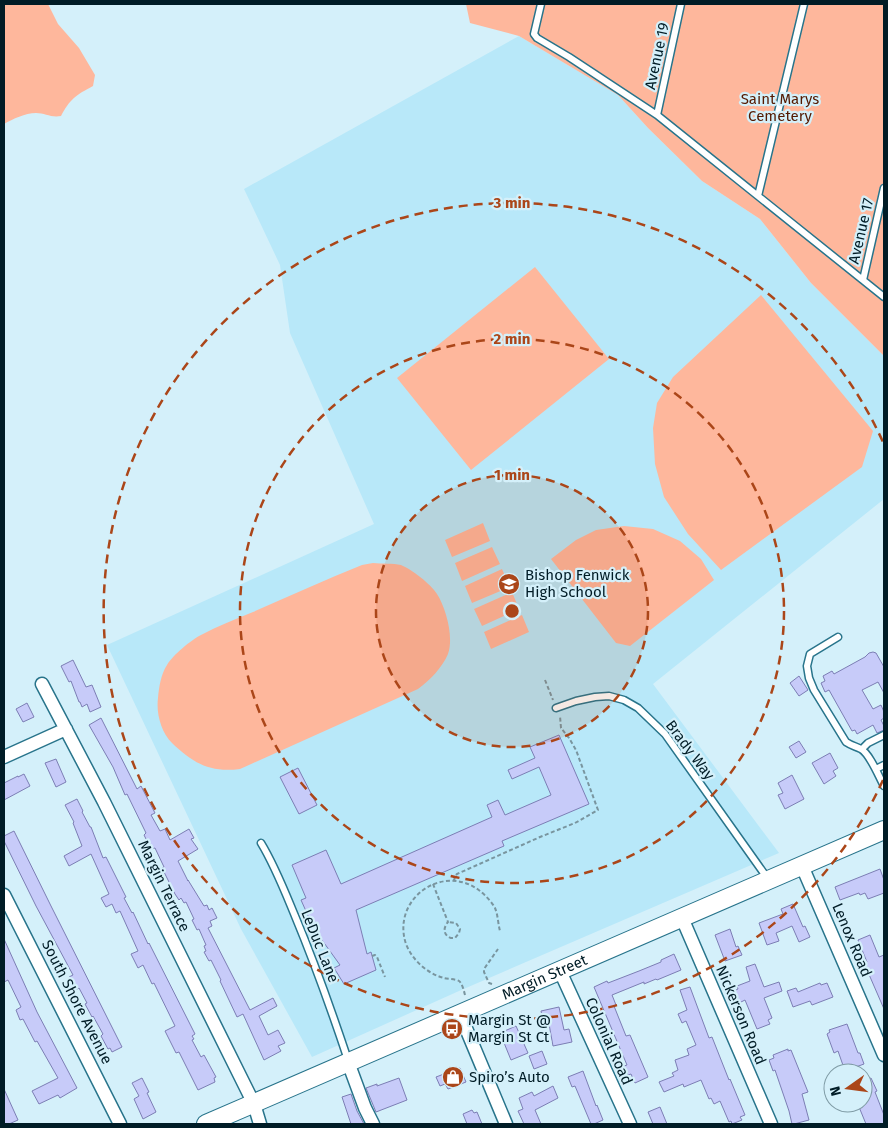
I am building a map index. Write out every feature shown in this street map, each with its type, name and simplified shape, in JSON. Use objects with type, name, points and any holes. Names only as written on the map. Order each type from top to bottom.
[{"type":"main road","name":"Margin Street","points":[[206,1124],[884,830]]},
{"type":"street","name":"Margin Terrace","points":[[42,684],[254,1104],[260,1124]]},
{"type":"street","points":[[4,757],[66,729]]},
{"type":"street","name":"Lenox Road","points":[[802,866],[884,1055]]},
{"type":"street","name":"South Shore Avenue","points":[[4,895],[120,1124]]},
{"type":"street","name":"Nickerson Road","points":[[682,918],[771,1124]]},
{"type":"street","name":"Colonial Road","points":[[560,971],[630,1124]]},
{"type":"street","points":[[460,1014],[506,1124]]},
{"type":"street","points":[[348,1062],[365,1108],[374,1124]]},
{"type":"lane","points":[[541,4],[534,34],[537,38],[657,115],[884,297]]},
{"type":"lane","name":"Avenue 19","points":[[657,115],[681,4]]},
{"type":"lane","points":[[758,196],[804,4]]},
{"type":"lane","name":"Avenue 17","points":[[863,280],[884,188]]},
{"type":"lane","points":[[838,637],[810,654],[809,678],[814,690],[846,742],[862,750],[876,769],[884,786]]},
{"type":"lane","name":"Brady Way","points":[[556,708],[576,701],[609,696],[624,700],[638,708],[665,734],[768,880]]},
{"type":"lane","points":[[862,750],[868,743],[884,735]]},
{"type":"lane","points":[[876,769],[884,765]]},
{"type":"lane","name":"LeDuc Lane","points":[[261,844],[282,886],[307,945],[328,999],[348,1062]]},
{"type":"path","points":[[454,881],[455,876],[458,874],[575,823],[598,810],[576,750],[561,728],[561,718],[545,680]]},
{"type":"path","points":[[465,995],[458,980],[446,979],[431,973],[416,961],[410,952],[406,943],[403,924],[405,913],[410,903],[425,888],[433,884],[442,881],[465,883],[474,886],[495,908],[500,930]]},
{"type":"path","points":[[433,884],[448,922]]},
{"type":"path","points":[[448,922],[456,923],[460,929],[454,938],[445,934],[445,925],[448,922]]},
{"type":"path","points":[[492,984],[489,982],[484,969],[498,949]]},
{"type":"path","points":[[372,956],[375,955],[377,957],[385,977]]},
{"type":"shaded area","name":"Bishop Fenwick High School","points":[[519,36],[618,95],[648,128],[702,181],[760,219],[811,283],[884,356],[884,499],[653,684],[779,853],[459,991],[312,1057],[241,929],[107,645],[374,524],[290,333],[280,265],[244,189]]},
{"type":"green space","points":[[4,4],[48,4],[58,24],[79,48],[95,75],[93,86],[74,98],[67,105],[61,116],[32,113],[4,124]]},
{"type":"green space","name":"Saint Marys Cemetery","points":[[466,4],[884,4],[884,356],[811,283],[760,219],[702,181],[648,128],[618,95],[519,36],[470,23]]},
{"type":"green space","points":[[535,267],[609,359],[471,470],[397,378]]},
{"type":"green space","points":[[761,295],[873,431],[862,467],[721,570],[688,534],[664,497],[655,464],[653,428],[657,403],[673,377]]},
{"type":"green space","points":[[483,523],[490,541],[452,557],[445,540]]},
{"type":"green space","points":[[624,526],[653,529],[680,541],[701,559],[714,580],[630,646],[616,643],[551,559],[576,540],[596,530]]},
{"type":"green space","points":[[492,547],[500,564],[462,581],[455,563]]},
{"type":"green space","points":[[373,563],[398,564],[405,567],[421,577],[437,594],[440,600],[450,631],[450,647],[442,664],[427,682],[418,689],[240,769],[229,770],[203,765],[187,756],[168,739],[160,722],[158,694],[165,669],[182,648],[197,637],[220,626],[362,565]]},
{"type":"green space","points":[[502,569],[510,587],[472,603],[465,586]]},
{"type":"green space","points":[[512,592],[519,609],[482,626],[474,609]]},
{"type":"green space","points":[[522,615],[529,632],[491,649],[484,632]]},
{"type":"building","points":[[873,652],[876,653],[884,667],[884,693],[878,682],[862,690],[873,709],[881,705],[884,712],[884,718],[881,720],[884,730],[877,733],[873,725],[857,734],[855,730],[852,731],[829,690],[825,692],[821,683],[825,681],[823,676],[832,671],[834,674]]},
{"type":"building","points":[[73,660],[86,687],[92,685],[101,707],[90,712],[87,704],[82,707],[71,681],[69,682],[61,666]]},
{"type":"building","points":[[799,676],[808,690],[799,696],[790,683]]},
{"type":"building","points":[[27,703],[34,717],[23,722],[16,709]]},
{"type":"building","points":[[101,718],[137,789],[141,786],[155,813],[151,815],[160,831],[165,829],[170,840],[189,829],[194,838],[191,839],[198,849],[178,861],[204,906],[207,905],[209,910],[212,908],[217,918],[210,921],[212,926],[208,928],[250,1010],[273,998],[277,1006],[259,1016],[268,1035],[278,1030],[285,1043],[278,1046],[281,1051],[264,1060],[243,1014],[237,1017],[211,960],[209,961],[204,952],[206,951],[204,946],[206,945],[199,929],[197,930],[192,920],[194,919],[186,902],[184,903],[181,898],[179,900],[175,894],[162,868],[164,867],[155,848],[151,849],[144,835],[146,833],[127,794],[125,795],[113,767],[89,725]]},
{"type":"building","points":[[559,735],[589,804],[502,841],[504,846],[356,910],[367,954],[371,952],[376,970],[344,984],[334,968],[340,965],[314,929],[301,900],[306,898],[292,865],[326,850],[341,884],[492,817],[487,805],[498,800],[505,815],[551,795],[539,767],[512,779],[508,770],[535,758],[530,747]]},
{"type":"building","points":[[799,741],[806,752],[796,758],[789,747]]},
{"type":"building","points":[[830,753],[838,768],[833,771],[836,776],[824,784],[812,763]]},
{"type":"building","points":[[56,759],[66,782],[56,787],[45,763]]},
{"type":"building","points":[[298,768],[317,805],[299,814],[280,777]]},
{"type":"building","points":[[24,774],[30,786],[4,800],[4,783]]},
{"type":"building","points":[[792,775],[804,799],[785,809],[778,795],[783,793],[778,783]]},
{"type":"building","points":[[77,799],[91,827],[103,858],[106,857],[126,897],[124,898],[195,1034],[192,1036],[194,1039],[192,1040],[201,1057],[204,1055],[216,1077],[214,1078],[215,1082],[198,1090],[179,1052],[176,1053],[165,1031],[175,1026],[154,983],[152,984],[143,965],[138,968],[131,954],[138,951],[120,911],[116,913],[112,904],[106,907],[101,898],[109,894],[91,854],[69,866],[64,856],[82,846],[74,822],[65,805]]},
{"type":"building","points":[[14,831],[122,1047],[112,1052],[110,1048],[108,1049],[101,1036],[103,1034],[85,1004],[87,1003],[79,988],[75,990],[69,977],[73,975],[4,841],[4,836]]},
{"type":"building","points":[[880,869],[884,880],[884,893],[868,899],[865,893],[860,895],[859,893],[840,900],[835,887]]},
{"type":"building","points":[[793,904],[803,927],[805,926],[810,937],[799,942],[792,926],[776,933],[779,941],[767,945],[759,923],[783,914],[781,909]]},
{"type":"building","points":[[730,929],[736,947],[738,946],[742,955],[725,961],[715,935]]},
{"type":"building","points":[[870,935],[879,957],[884,955],[884,1009],[864,963],[867,962],[858,940]]},
{"type":"building","points":[[4,939],[37,1012],[77,1088],[60,1098],[58,1095],[39,1104],[32,1091],[58,1078],[23,1019],[20,1020],[16,1010],[21,1007],[8,980],[4,982]]},
{"type":"building","points":[[674,954],[681,970],[612,995],[616,1005],[614,1006],[626,1036],[630,1035],[648,1077],[635,1083],[631,1074],[628,1075],[624,1066],[627,1065],[594,987],[661,962],[661,960]]},
{"type":"building","points":[[755,964],[764,987],[779,982],[782,991],[764,998],[772,1018],[768,1020],[770,1024],[757,1029],[745,1000],[739,1003],[734,991],[738,989],[737,986],[750,981],[746,967]]},
{"type":"building","points":[[820,983],[821,985],[827,983],[833,997],[812,1005],[810,1001],[793,1007],[787,991],[796,988],[798,992]]},
{"type":"building","points":[[690,987],[709,1038],[712,1037],[745,1115],[740,1117],[742,1120],[732,1124],[731,1121],[729,1122],[720,1101],[714,1104],[711,1098],[709,1099],[701,1080],[684,1087],[683,1084],[664,1092],[659,1082],[674,1076],[672,1073],[678,1070],[675,1060],[689,1055],[687,1049],[696,1045],[686,1021],[682,1023],[678,1014],[687,1010],[680,990]]},
{"type":"building","points":[[559,1007],[564,1030],[569,1029],[572,1042],[553,1046],[549,1024],[544,1025],[541,1011]]},
{"type":"building","points":[[847,1024],[864,1063],[842,1063],[838,1051],[834,1053],[827,1034],[830,1032],[829,1030]]},
{"type":"building","points":[[516,1026],[528,1053],[511,1060],[500,1033]]},
{"type":"building","points":[[788,1049],[788,1051],[791,1050],[808,1092],[802,1094],[809,1120],[794,1124],[792,1124],[775,1070],[773,1071],[769,1060],[774,1058],[773,1055]]},
{"type":"building","points":[[542,1051],[547,1064],[534,1069],[529,1056]]},
{"type":"building","points":[[460,1068],[466,1082],[448,1089],[445,1084],[440,1086],[436,1077]]},
{"type":"building","points":[[583,1071],[603,1120],[594,1124],[591,1124],[575,1086],[572,1087],[568,1077]]},
{"type":"building","points":[[142,1078],[156,1112],[143,1119],[134,1099],[139,1096],[132,1083]]},
{"type":"building","points":[[399,1078],[407,1100],[376,1112],[366,1088]]},
{"type":"building","points":[[873,1082],[884,1115],[884,1124],[866,1124],[861,1113],[873,1113]]},
{"type":"building","points":[[553,1086],[558,1098],[535,1110],[541,1124],[524,1124],[518,1111],[523,1109],[519,1098],[532,1092],[534,1096]]},
{"type":"building","points":[[4,1089],[18,1120],[9,1124],[4,1124]]},
{"type":"building","points":[[351,1094],[364,1124],[351,1124],[342,1097]]},
{"type":"building","points":[[660,1107],[667,1124],[653,1124],[648,1112]]},
{"type":"building","points":[[472,1110],[474,1113],[477,1112],[482,1124],[467,1124],[463,1114]]},
{"type":"place","name":"Bishop Fenwick High School","points":[[509,584]]},
{"type":"place","name":"Margin St @ Margin St Ct","points":[[452,1029]]},
{"type":"place","name":"Spiro’s Auto","points":[[453,1077]]}]
